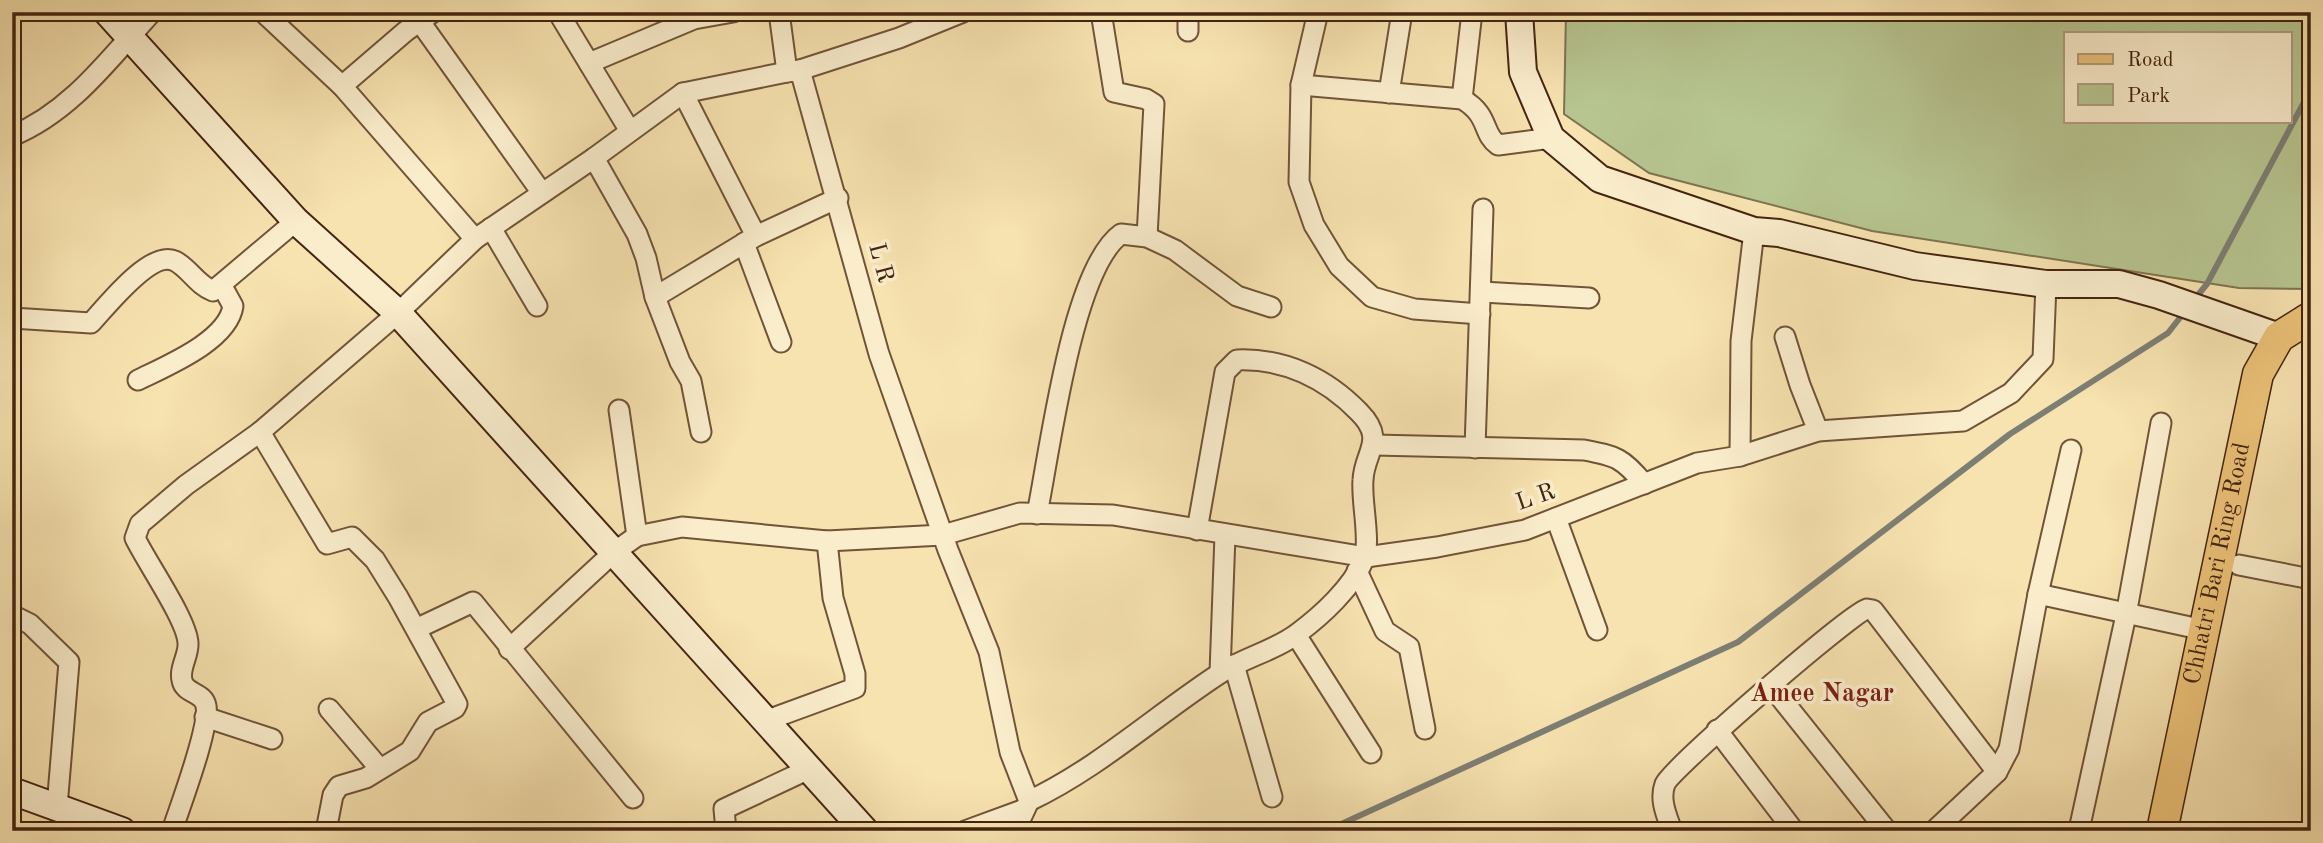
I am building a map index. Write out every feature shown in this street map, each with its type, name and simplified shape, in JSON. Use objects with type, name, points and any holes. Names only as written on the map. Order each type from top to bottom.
[{"type":"main road","name":"Chhatri Bari Ring Road","points":[[2162,831],[2258,374],[2279,337],[2311,317]]},
{"type":"main road","name":"Chhatri Bari Ring Road","points":[[2183,831],[2277,382],[2294,352],[2311,341]]},
{"type":"street","points":[[12,136],[37,126],[67,104],[115,21],[152,12]]},
{"type":"street","points":[[558,12],[630,131]]},
{"type":"street","points":[[589,63],[694,19],[733,12]]},
{"type":"street","name":"L R","points":[[779,12],[793,71],[838,198],[879,354],[943,535],[989,652],[1010,752],[1027,805]]},
{"type":"street","points":[[172,831],[205,717],[206,705],[203,698],[185,688],[181,680],[189,644],[184,622],[148,564],[135,538],[135,530],[186,485],[260,432],[398,313],[483,233],[594,158],[683,93],[793,71],[899,38],[963,12]]},
{"type":"street","points":[[1101,12],[1114,92],[1146,99],[1154,104],[1147,237]]},
{"type":"street","points":[[1318,12],[1301,85],[1299,181],[1314,225],[1339,266],[1372,297],[1414,309],[1480,314]]},
{"type":"street","points":[[1389,93],[1402,12]]},
{"type":"street","points":[[1462,99],[1472,12]]},
{"type":"street","points":[[1519,12],[1523,72],[1551,138],[1600,179],[1754,231],[1779,233],[1914,266],[2046,284],[2119,284],[2159,295],[2279,337]]},
{"type":"street","points":[[267,14],[342,86],[483,233],[537,306]]},
{"type":"street","points":[[342,86],[422,15],[542,193]]},
{"type":"street","points":[[115,21],[296,221],[398,313],[865,831]]},
{"type":"street","points":[[1301,85],[1462,99],[1482,114],[1493,142],[1498,145],[1551,138]]},
{"type":"street","points":[[683,93],[750,239],[781,342]]},
{"type":"street","points":[[594,158],[637,234],[655,297],[680,362],[691,381],[701,432]]},
{"type":"street","points":[[655,297],[750,239],[838,198]]},
{"type":"street","points":[[1475,448],[1483,209]]},
{"type":"street","points":[[12,318],[91,323],[155,261],[174,260],[204,287],[213,291],[296,221]]},
{"type":"street","points":[[1740,456],[1741,341],[1754,231]]},
{"type":"street","points":[[1037,514],[1076,319],[1110,242],[1121,234],[1147,237],[1175,250],[1237,296],[1271,307]]},
{"type":"street","name":"L R","points":[[509,649],[613,553],[637,536],[682,527],[827,541],[943,535],[1020,513],[1113,515],[1361,564],[1525,530],[1697,463],[1740,456],[1818,431],[1963,421],[2011,393],[2043,359],[2046,284]]},
{"type":"street","points":[[138,380],[193,354],[229,317],[233,306],[222,286]]},
{"type":"street","points":[[1482,292],[1589,298]]},
{"type":"street","points":[[1786,337],[1800,385],[1818,431]]},
{"type":"street","points":[[1197,530],[1224,372],[1237,360],[1261,359],[1309,374],[1345,397],[1366,419],[1374,445],[1363,477],[1361,564],[1385,631],[1409,647],[1424,729]]},
{"type":"street","points":[[619,410],[637,536]]},
{"type":"street","points":[[2078,830],[2126,615],[2161,423]]},
{"type":"street","points":[[260,432],[327,544],[352,537],[375,560],[418,628],[454,695],[457,706],[428,722],[416,746],[366,778],[339,786],[333,795],[326,831]]},
{"type":"street","points":[[1374,445],[1584,450],[1616,456],[1629,464],[1644,484]]},
{"type":"street","points":[[1934,831],[1997,772],[2009,749],[2038,594],[2071,450]]},
{"type":"street","points":[[1556,518],[1597,630]]},
{"type":"street","points":[[1225,536],[1227,669],[1272,797]]},
{"type":"street","points":[[765,721],[855,688],[855,674],[833,598],[827,541]]},
{"type":"street","points":[[965,831],[1027,805],[1063,785],[1227,669],[1296,635],[1335,599],[1361,564]]},
{"type":"street","points":[[2239,565],[2311,579]]},
{"type":"street","points":[[2038,594],[2204,630]]},
{"type":"street","points":[[418,628],[473,602],[633,798]]},
{"type":"street","points":[[1672,831],[1662,803],[1665,786],[1672,772],[1717,730],[1772,687],[1861,610],[1873,610],[1997,772]]},
{"type":"street","points":[[12,615],[30,624],[69,662],[57,807]]},
{"type":"street","points":[[1296,635],[1371,753]]},
{"type":"street","points":[[1772,687],[1887,831]]},
{"type":"street","points":[[329,709],[380,769]]},
{"type":"street","points":[[205,717],[272,739]]},
{"type":"street","points":[[1717,730],[1794,831]]},
{"type":"street","points":[[726,831],[724,809],[809,769]]},
{"type":"street","points":[[12,791],[122,831]]},
{"type":"street","points":[[1015,831],[1027,805]]},
{"type":"green space","points":[[1566,12],[2311,12],[2311,289],[2239,288],[1872,231],[1649,173],[1564,114]]},
{"type":"waterway","points":[[2193,301],[2207,284],[2311,89]]},
{"type":"waterway","points":[[1326,831],[1738,642],[2010,434],[2168,333],[2186,310]]},
{"type":"district","name":"Amee Nagar","points":[[1822,694]]}]
